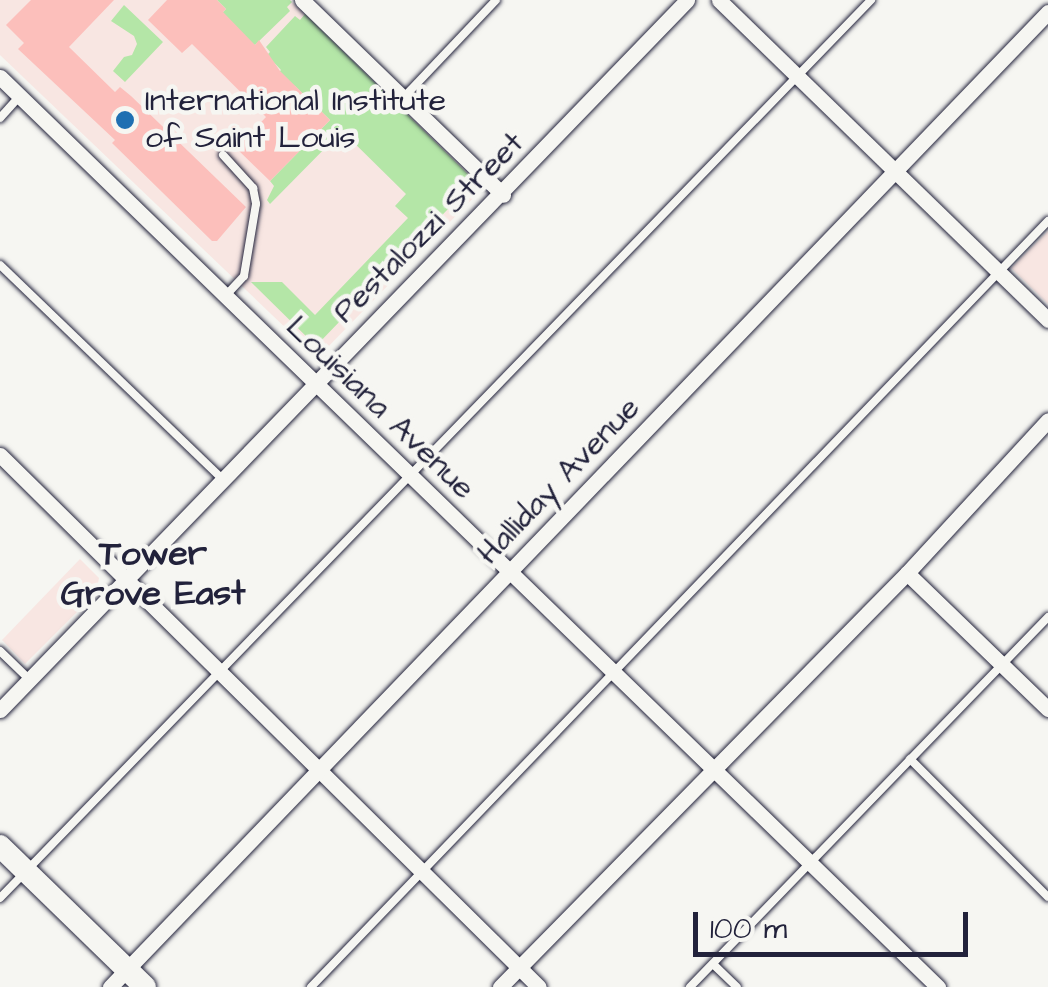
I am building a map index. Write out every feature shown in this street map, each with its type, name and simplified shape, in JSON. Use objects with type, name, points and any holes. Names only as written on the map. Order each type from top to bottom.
[{"type":"main road","points":[[0,846],[145,987]]},
{"type":"street","name":"Pestalozzi Street","points":[[0,710],[688,0]]},
{"type":"street","points":[[719,0],[1048,320]]},
{"type":"street","points":[[306,1],[503,194]]},
{"type":"street","name":"Halliday Avenue","points":[[110,987],[1048,12]]},
{"type":"street","name":"Louisiana Avenue","points":[[0,77],[938,987]]},
{"type":"street","points":[[500,987],[906,573],[1048,420]]},
{"type":"street","points":[[0,455],[539,987]]},
{"type":"street","points":[[906,573],[1048,709]]},
{"type":"lane","points":[[403,98],[496,0]]},
{"type":"lane","points":[[0,898],[408,473],[871,0]]},
{"type":"lane","points":[[0,118],[20,96]]},
{"type":"lane","points":[[223,156],[249,181],[256,204],[244,276],[225,296]]},
{"type":"lane","points":[[310,987],[1048,221]]},
{"type":"lane","points":[[0,265],[222,479]]},
{"type":"lane","points":[[690,987],[1048,616]]},
{"type":"lane","points":[[0,651],[28,678]]},
{"type":"lane","points":[[910,759],[1048,896]]},
{"type":"lane","points":[[712,964],[736,987]]},
{"type":"shaded area","points":[[0,0],[290,0],[483,188],[322,353],[314,355],[0,55]]},
{"type":"shaded area","points":[[1048,231],[1048,304],[1011,268]]},
{"type":"shaded area","points":[[80,559],[99,578],[96,593],[25,664],[2,640]]},
{"type":"green space","points":[[217,0],[292,2],[287,7],[290,11],[255,45],[212,23],[226,9]]},
{"type":"green space","points":[[124,5],[163,42],[125,82],[113,71],[124,57],[132,55],[137,44],[134,36],[111,21]]},
{"type":"green space","points":[[305,14],[475,181],[316,346],[251,282],[282,282],[315,315],[408,218],[395,206],[406,194],[342,131],[270,204],[267,200],[274,186],[270,181],[330,120],[295,86],[272,80],[281,70],[267,55],[270,52],[266,47],[295,16],[300,20]]},
{"type":"building","name":"International Institute of Saint Louis","points":[[31,0],[114,0],[69,47],[115,92],[120,87],[131,96],[246,207],[217,241],[212,241],[112,143],[115,140],[18,49],[24,43],[6,25]]},
{"type":"building","name":"International Institute of Saint Louis","points":[[167,0],[217,0],[226,9],[223,12],[255,45],[259,40],[280,71],[330,120],[270,181],[236,148],[266,117],[192,44],[182,53],[148,20]]},
{"type":"place","name":"International Institute of Saint Louis","points":[[125,120]]},
{"type":"district","name":"Tower Grove East","points":[[153,574]]}]
